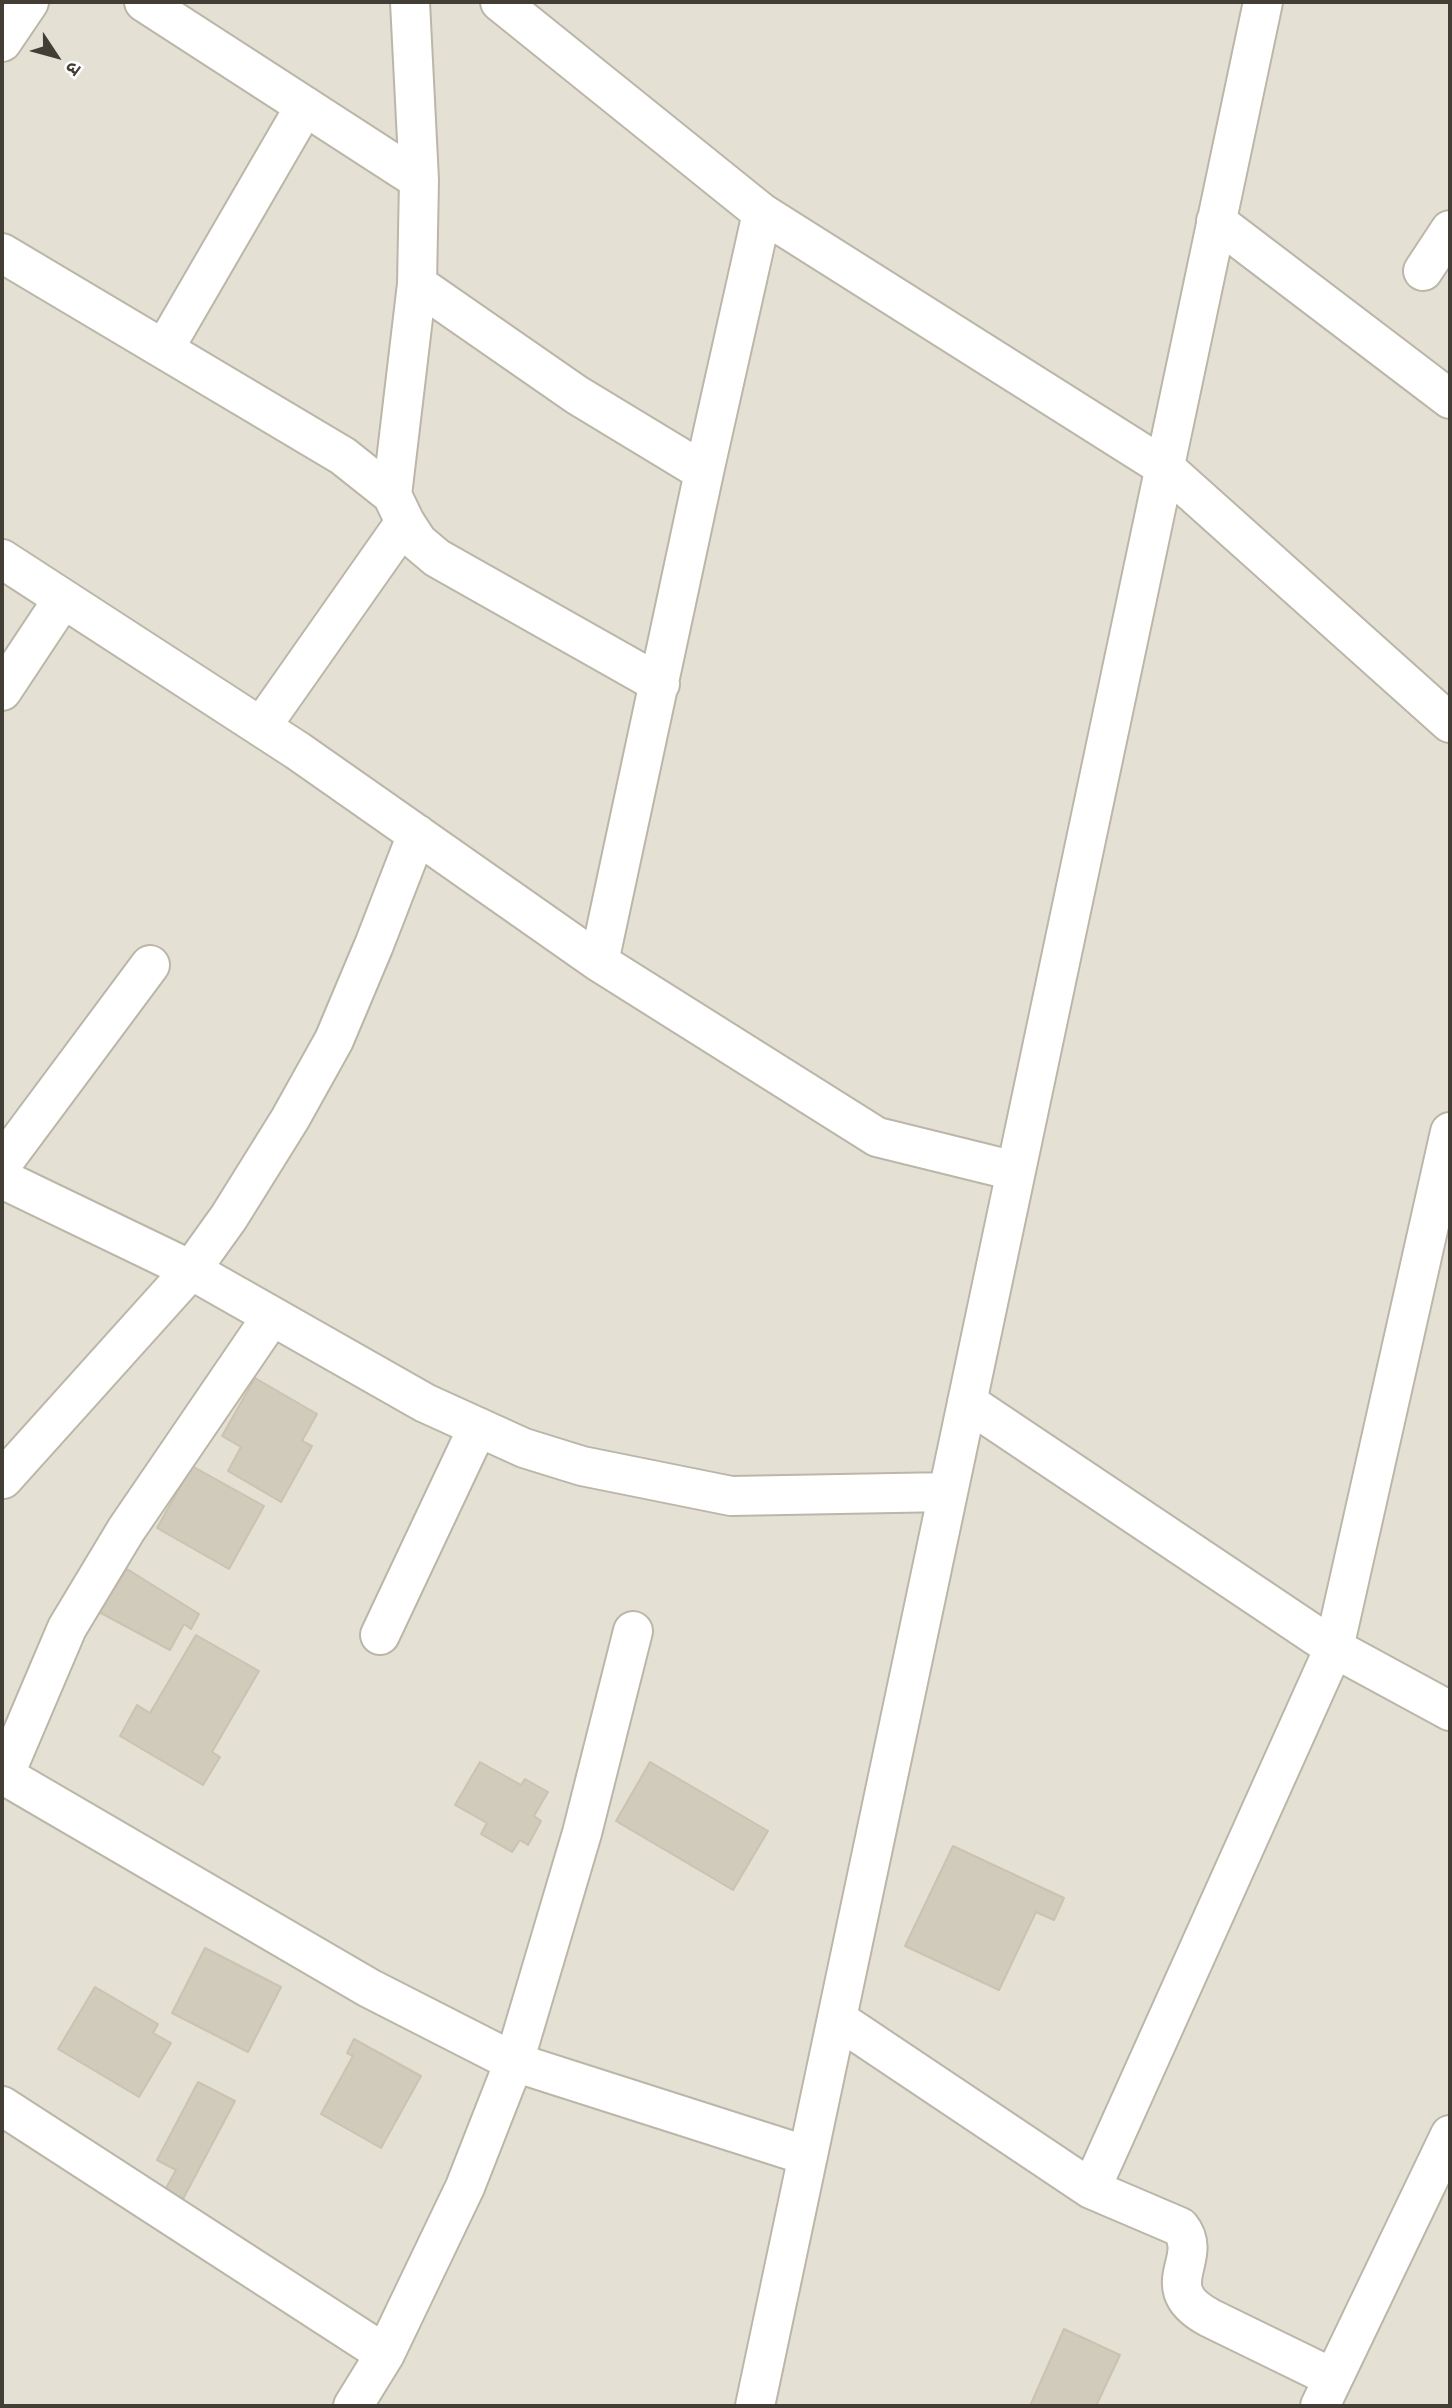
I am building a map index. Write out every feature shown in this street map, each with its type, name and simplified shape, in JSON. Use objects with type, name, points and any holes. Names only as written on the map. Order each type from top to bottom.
[{"type":"street","points":[[2,42],[29,2]]},
{"type":"street","points":[[144,2],[419,180]]},
{"type":"street","points":[[261,727],[398,509],[417,284],[419,180],[410,2]]},
{"type":"street","points":[[500,2],[762,213],[1164,467],[1450,723]]},
{"type":"street","points":[[755,2406],[1216,221],[1253,6]]},
{"type":"street","points":[[164,349],[305,106]]},
{"type":"street","points":[[599,962],[762,213]]},
{"type":"street","points":[[1216,221],[1450,399]]},
{"type":"street","points":[[1423,271],[1450,230]]},
{"type":"street","points":[[2,253],[343,456],[398,509],[418,542],[437,558],[660,684]]},
{"type":"street","points":[[417,284],[577,395],[704,472]]},
{"type":"street","points":[[2,559],[261,727],[599,962],[877,1138],[1015,1171]]},
{"type":"street","points":[[2,691],[64,599]]},
{"type":"street","points":[[3,1479],[191,1270],[229,1217],[290,1119],[334,1040],[417,834]]},
{"type":"street","points":[[2,1164],[150,965]]},
{"type":"street","points":[[1091,2189],[1334,1648],[1450,1132]]},
{"type":"street","points":[[2,1179],[191,1270],[425,1403],[524,1448],[582,1465],[731,1496],[948,1492]]},
{"type":"street","points":[[272,1317],[126,1530],[67,1628],[3,1775],[369,1988],[513,2062],[808,2155]]},
{"type":"street","points":[[967,1402],[1334,1648],[1450,1710]]},
{"type":"street","points":[[380,1635],[478,1427]]},
{"type":"street","points":[[353,2406],[385,2354],[465,2188],[513,2062],[582,1833],[633,1631]]},
{"type":"street","points":[[837,2019],[1091,2189],[1180,2227],[1186,2234],[1188,2243],[1181,2278],[1181,2288],[1188,2302],[1198,2312],[1327,2392],[1450,2135]]},
{"type":"street","points":[[2,2106],[385,2354]]},
{"type":"shaded area","points":[[2,2],[1450,2],[1450,2406],[2,2406]]},
{"type":"building","points":[[255,1378],[317,1414],[302,1441],[312,1446],[281,1502],[228,1471],[241,1447],[222,1436]]},
{"type":"building","points":[[192,1466],[264,1506],[229,1569],[157,1528]]},
{"type":"building","points":[[127,1569],[199,1614],[191,1629],[184,1624],[170,1650],[99,1612]]},
{"type":"building","points":[[196,1635],[259,1671],[212,1752],[220,1757],[203,1785],[120,1736],[137,1705],[150,1713]]},
{"type":"building","points":[[480,1762],[521,1785],[525,1779],[548,1792],[534,1816],[541,1821],[528,1845],[520,1840],[512,1852],[481,1834],[487,1823],[455,1805]]},
{"type":"building","points":[[650,1762],[768,1831],[733,1890],[616,1821]]},
{"type":"building","points":[[953,1846],[1064,1898],[1054,1920],[1036,1912],[999,1990],[905,1946]]},
{"type":"building","points":[[205,1948],[281,1987],[248,2052],[172,2013]]},
{"type":"building","points":[[95,1987],[158,2024],[153,2033],[171,2043],[139,2097],[58,2049]]},
{"type":"building","points":[[354,2039],[421,2076],[381,2148],[321,2114],[353,2056],[347,2053]]},
{"type":"building","points":[[198,2082],[235,2101],[183,2199],[165,2190],[176,2170],[157,2160]]},
{"type":"building","points":[[1064,2329],[1120,2355],[1096,2406],[1030,2406]]}]
